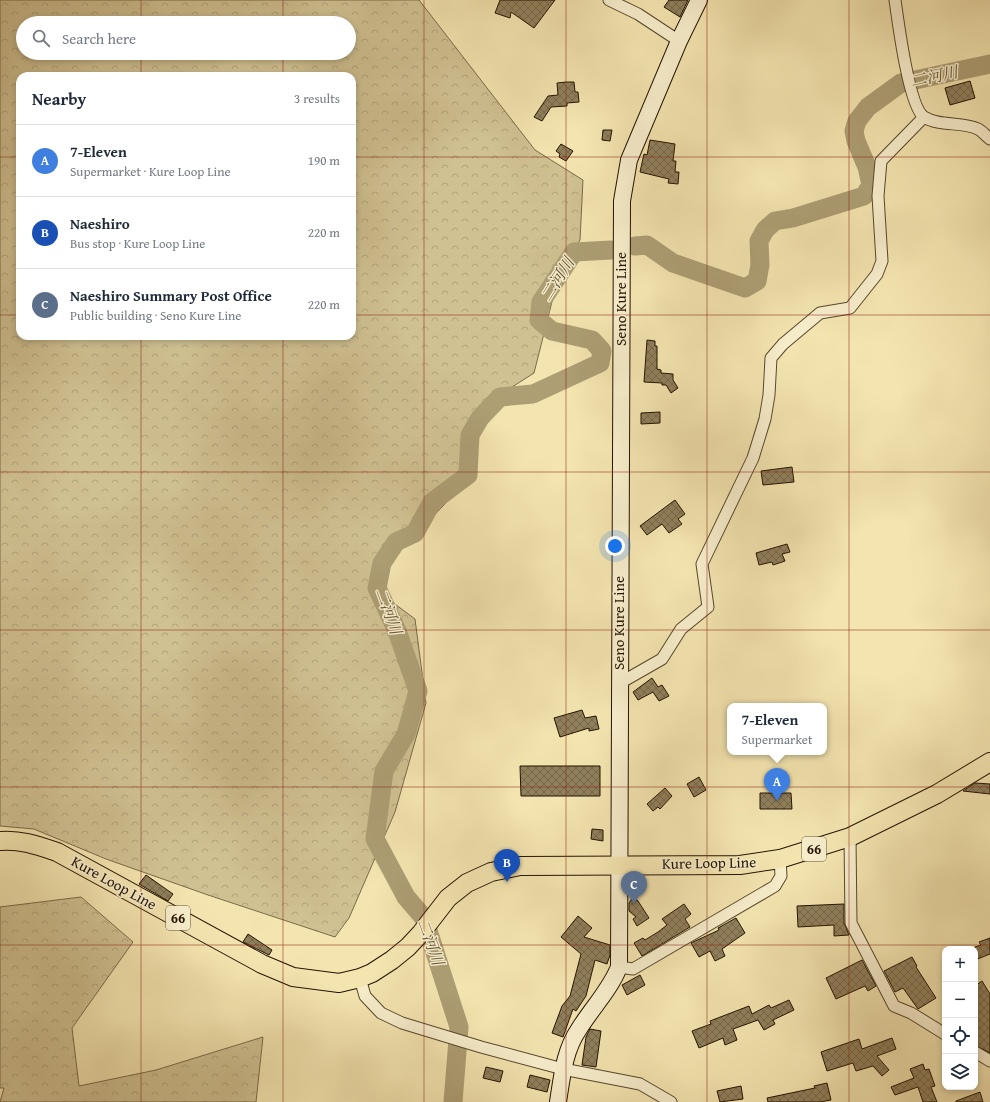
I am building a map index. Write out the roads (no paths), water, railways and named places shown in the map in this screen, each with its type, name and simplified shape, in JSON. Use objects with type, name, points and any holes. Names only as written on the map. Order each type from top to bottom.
[{"type":"main road","name":"Seno Kure Line","points":[[558,1102],[566,1054],[578,1030],[614,980],[619,967],[618,864],[622,201],[629,160],[679,41],[699,0]]},
{"type":"main road","name":"Kure Loop Line","points":[[0,841],[8,840],[32,844],[58,852],[262,964],[293,977],[339,983],[360,978],[372,973],[392,960],[422,933],[448,898],[467,882],[491,872],[520,866],[618,864],[740,865],[780,860],[850,837],[937,794],[990,762]]},
{"type":"street","points":[[609,0],[638,14],[679,41]]},
{"type":"street","points":[[895,0],[915,104],[924,117],[937,122],[978,129],[990,139]]},
{"type":"street","points":[[620,683],[662,659],[681,629],[708,607],[702,564],[753,458],[765,418],[769,395],[771,358],[783,344],[820,313],[850,308],[877,274],[882,261],[878,196],[881,161],[924,117]]},
{"type":"street","points":[[850,837],[851,923],[894,1006],[911,1013],[942,1032]]},
{"type":"street","points":[[619,967],[633,968],[775,886],[781,876],[780,860]]},
{"type":"street","points":[[360,978],[365,996],[381,1013],[402,1023],[481,1047],[563,1068],[640,1084],[671,1102]]},
{"type":"street","points":[[978,1054],[990,1062]]},
{"type":"waterway","name":"二河川","points":[[635,246],[647,245],[673,263],[745,288],[757,281],[760,265],[759,241],[765,230],[775,221],[793,218],[864,196],[871,185],[867,167],[856,141],[854,131],[857,121],[868,107],[901,83],[990,64]]},
{"type":"waterway","name":"二河川","points":[[453,1102],[459,1027],[424,918],[406,897],[375,839],[384,771],[406,734],[418,691],[397,631],[377,588],[382,563],[396,542],[415,533],[432,502],[468,475],[470,435],[480,418],[500,397],[533,394],[600,363],[602,351],[592,340],[552,331],[539,320],[541,302],[574,252],[611,250]]},
{"type":"place","name":"7-Eleven","points":[[777,801]]},
{"type":"place","name":"Naeshiro","points":[[507,882]]},
{"type":"place","name":"Naeshiro Summary Post Office","points":[[634,904]]}]
